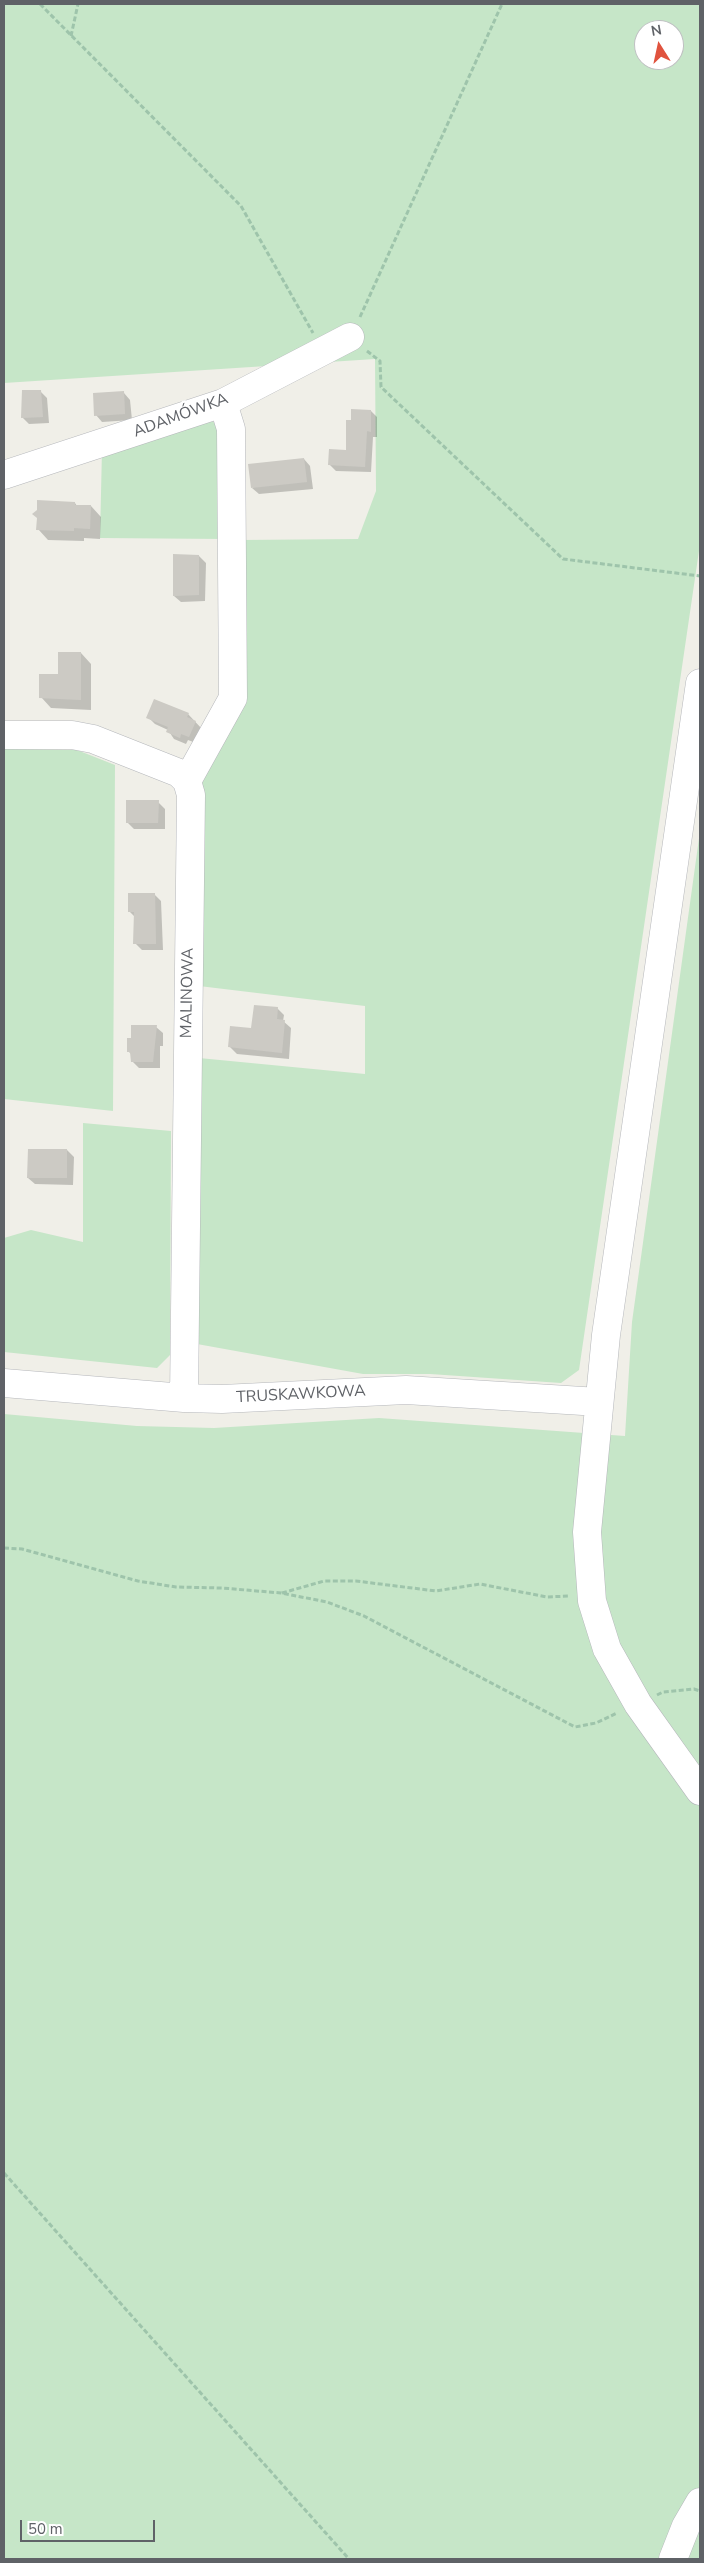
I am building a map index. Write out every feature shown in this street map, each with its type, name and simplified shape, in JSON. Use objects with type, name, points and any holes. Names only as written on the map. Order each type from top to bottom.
[{"type":"street","name":"ADAMÓWKA","points":[[4,475],[223,403],[350,337]]},
{"type":"street","points":[[4,735],[72,735],[93,738],[179,773],[187,781],[233,698],[231,429],[223,403]]},
{"type":"street","points":[[700,683],[634,1137],[599,1402],[587,1532],[591,1594],[596,1618],[607,1649],[638,1704],[700,1791]]},
{"type":"street","name":"MALINOWA","points":[[184,1398],[190,795],[187,781]]},
{"type":"street","name":"TRUSKAWKOWA","points":[[4,1384],[184,1398],[406,1390],[599,1402]]},
{"type":"street","points":[[673,2559],[686,2526],[700,2502]]},
{"type":"path","points":[[40,4],[241,206],[323,351]]},
{"type":"path","points":[[71,36],[78,4]]},
{"type":"path","points":[[502,4],[371,296],[350,337],[380,361],[382,387],[563,558],[700,576]]},
{"type":"path","points":[[4,1548],[22,1549],[138,1582],[176,1587],[222,1588],[282,1593],[327,1602],[364,1616],[575,1727],[596,1722],[663,1692],[694,1689],[700,1691]]},
{"type":"path","points":[[282,1593],[324,1581],[356,1581],[436,1591],[480,1584],[547,1597],[591,1594]]},
{"type":"path","points":[[4,2173],[349,2559]]},
{"type":"green space","points":[[4,4],[700,4],[700,544],[579,1370],[561,1383],[430,1374],[363,1374],[197,1344],[199,1058],[365,1074],[365,1006],[199,986],[201,771],[241,697],[240,540],[358,539],[376,491],[375,359],[4,383]]},
{"type":"green space","points":[[202,414],[223,429],[225,539],[100,538],[102,449]]},
{"type":"green space","points":[[4,749],[77,750],[115,765],[113,1111],[4,1099]]},
{"type":"green space","points":[[700,831],[700,2559],[4,2559],[4,1414],[137,1426],[214,1428],[379,1418],[625,1436],[632,1322]]},
{"type":"green space","points":[[83,1123],[171,1131],[170,1355],[157,1368],[4,1352],[4,1238],[31,1230],[83,1242]]},
{"type":"building","points":[[22,390],[41,390],[43,417],[21,418]]},
{"type":"building","points":[[124,391],[125,414],[94,416],[93,393]]},
{"type":"building","points":[[351,409],[371,410],[371,432],[367,431],[365,467],[328,465],[329,449],[346,450],[346,420],[351,420]]},
{"type":"building","points":[[304,458],[307,482],[251,488],[248,464]]},
{"type":"building","points":[[37,500],[75,502],[75,505],[91,505],[90,529],[74,528],[74,531],[36,530],[37,518],[32,514],[37,510]]},
{"type":"building","points":[[173,554],[199,555],[199,595],[173,596]]},
{"type":"building","points":[[58,652],[81,652],[81,700],[39,698],[39,674],[58,674]]},
{"type":"building","points":[[154,699],[189,713],[187,717],[196,721],[189,737],[181,734],[180,738],[166,732],[168,727],[146,718]]},
{"type":"building","points":[[126,800],[159,800],[158,823],[126,823]]},
{"type":"building","points":[[128,893],[155,893],[156,944],[133,944],[134,912],[128,912]]},
{"type":"building","points":[[254,1005],[278,1007],[277,1019],[285,1020],[282,1053],[228,1047],[230,1026],[251,1028]]},
{"type":"building","points":[[131,1025],[157,1025],[153,1062],[131,1062],[130,1052],[127,1052],[127,1038],[131,1038]]},
{"type":"building","points":[[28,1149],[67,1149],[67,1178],[27,1178]]}]
